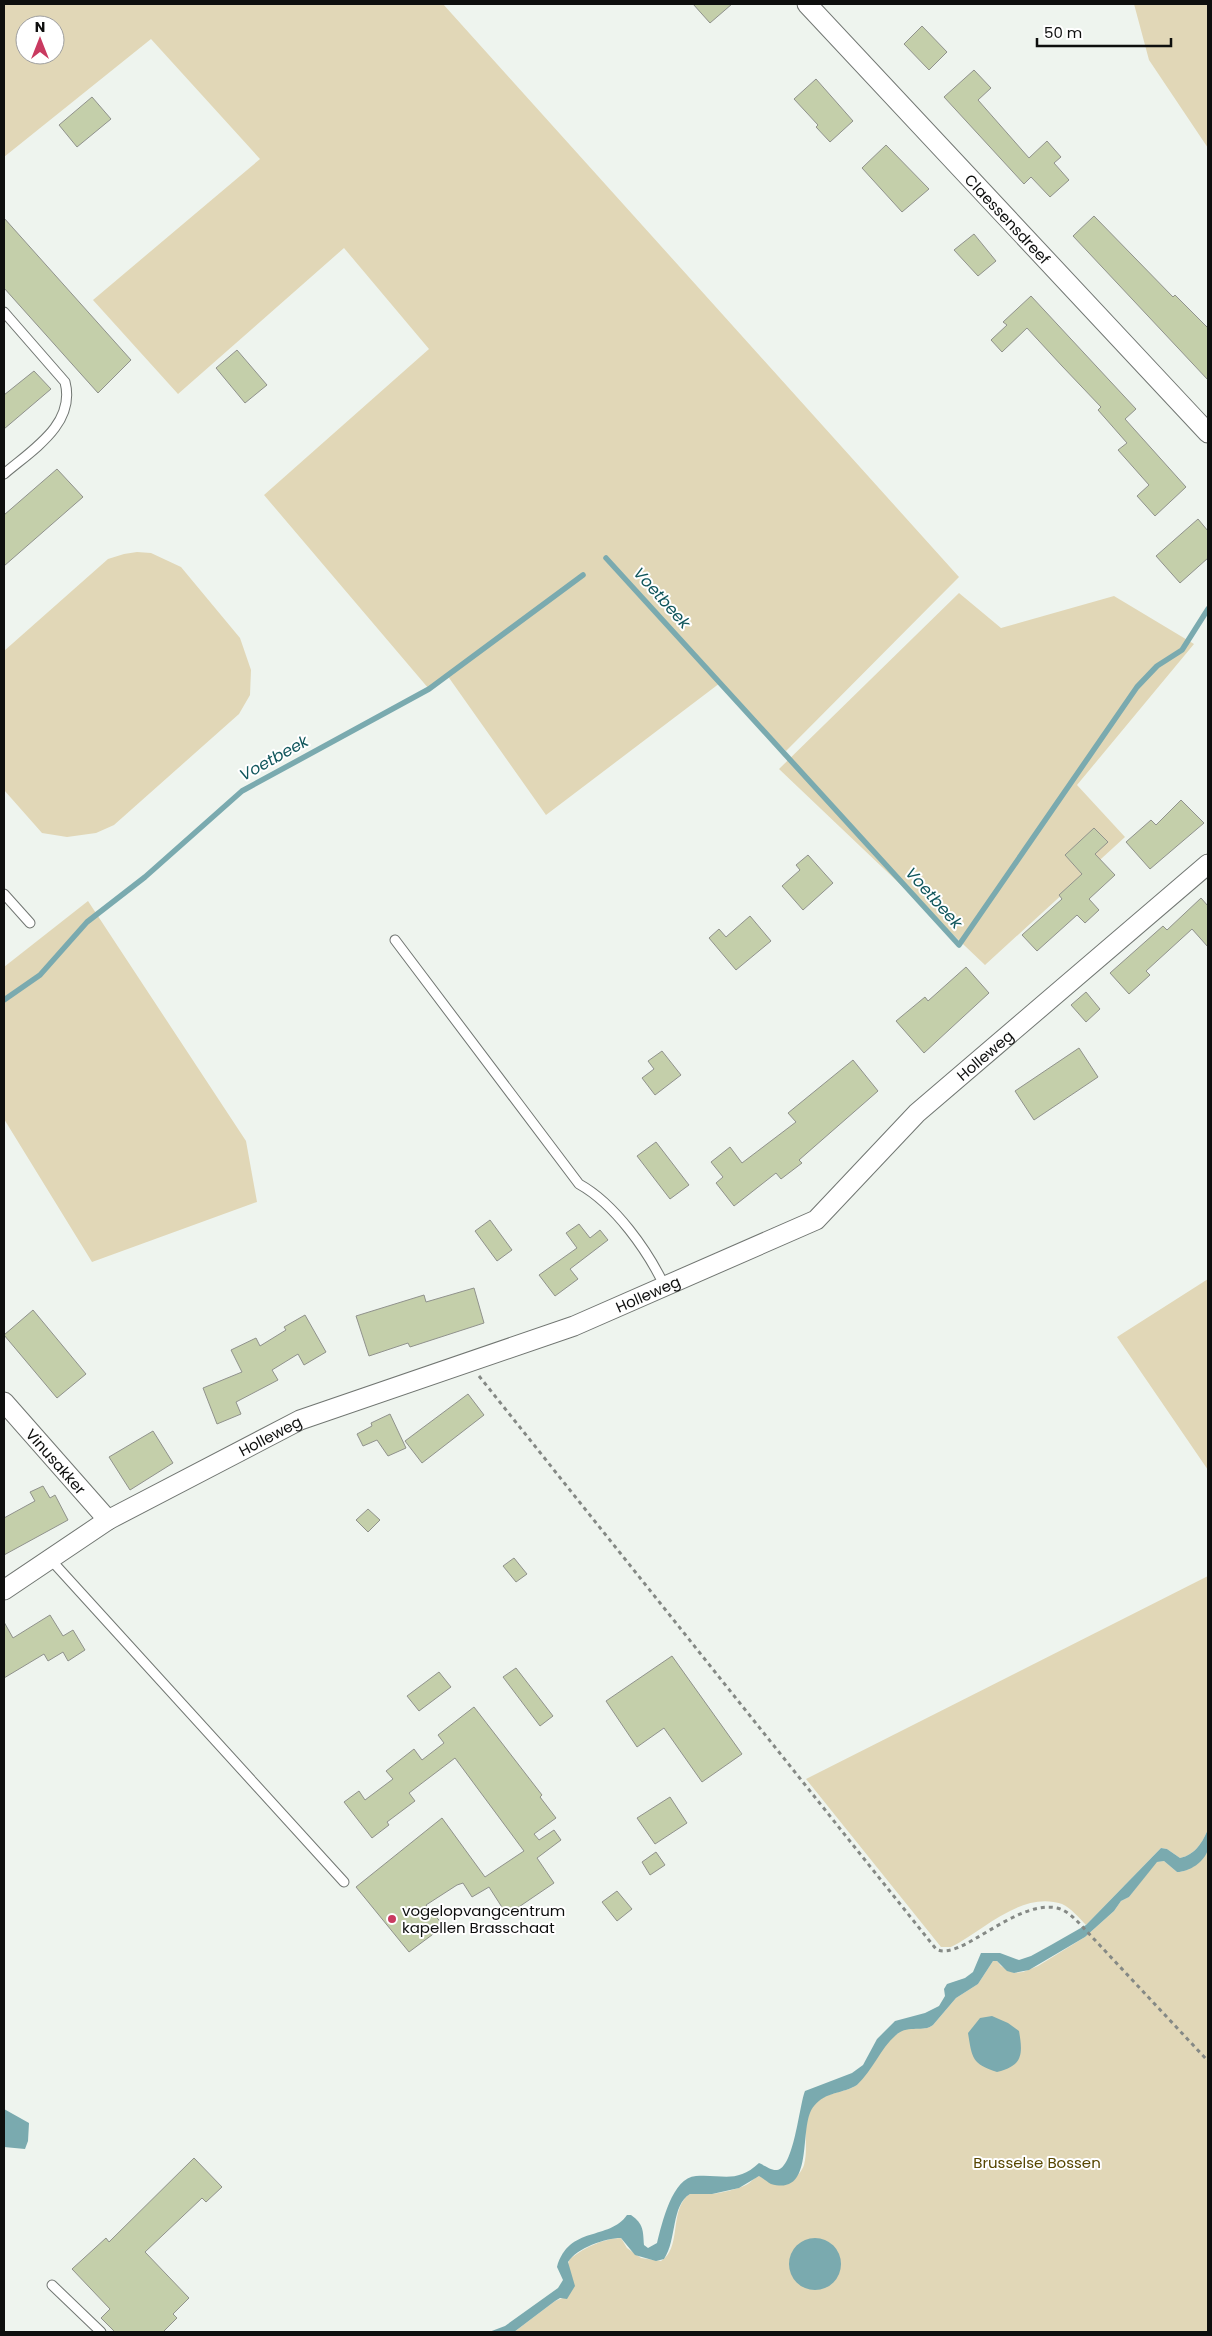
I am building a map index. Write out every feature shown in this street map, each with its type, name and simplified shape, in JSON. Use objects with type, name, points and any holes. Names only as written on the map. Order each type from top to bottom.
[{"type":"street","name":"Claessensdreef","points":[[807,4],[1208,433]]},
{"type":"street","name":"Holleweg","points":[[4,1590],[108,1520],[300,1420],[574,1326],[816,1220],[924,1106],[1208,864]]},
{"type":"street","name":"Vinusakker","points":[[4,1402],[108,1520]]},
{"type":"lane","points":[[4,312],[66,382],[68,393],[67,405],[61,421],[52,432],[4,474]]},
{"type":"lane","points":[[4,894],[30,923]]},
{"type":"lane","points":[[395,940],[579,1184],[610,1206],[656,1267],[666,1287]]},
{"type":"lane","points":[[51,1560],[344,1882]]},
{"type":"lane","points":[[52,2285],[101,2332]]},
{"type":"path","points":[[470,1363],[936,1950],[945,1952],[959,1949],[1008,1918],[1034,1908],[1057,1908],[1079,1923],[1208,2061]]},
{"type":"green space","points":[[4,4],[443,4],[959,577],[786,751],[720,683],[546,815],[447,675],[429,689],[264,495],[429,349],[344,248],[178,394],[93,300],[260,159],[151,39],[4,157]]},
{"type":"green space","points":[[1134,4],[1208,4],[1208,148],[1149,60]]},
{"type":"green space","points":[[137,552],[151,553],[181,567],[240,638],[251,670],[250,695],[239,714],[114,825],[96,833],[67,837],[42,833],[4,790],[4,651],[108,559]]},
{"type":"green space","points":[[959,593],[1001,628],[1114,596],[1194,644],[1077,785],[1125,837],[985,965],[779,769]]},
{"type":"green space","points":[[88,901],[246,1141],[257,1202],[92,1262],[4,1119],[4,967]]},
{"type":"green space","points":[[1208,1279],[1208,1470],[1117,1337]]},
{"type":"green space","points":[[1208,1576],[1208,1829],[1204,1839],[1194,1851],[1180,1858],[1167,1849],[1161,1848],[1086,1925],[1062,1904],[1047,1901],[1032,1903],[1004,1914],[951,1947],[941,1947],[806,1779]]},
{"type":"green space","name":"Brusselse Bossen","points":[[1208,1849],[1208,2332],[514,2332],[555,2301],[563,2298],[573,2284],[568,2265],[569,2260],[586,2248],[614,2238],[621,2238],[627,2248],[641,2258],[661,2261],[667,2256],[671,2248],[678,2212],[681,2204],[689,2195],[729,2191],[746,2185],[759,2176],[793,2181],[804,2165],[806,2157],[806,2123],[812,2108],[823,2098],[857,2085],[889,2040],[903,2030],[926,2028],[933,2025],[956,1998],[978,1984],[993,1961],[997,1961],[1001,1966],[1014,1973],[1023,1972],[1038,1966],[1085,1937],[1114,1911],[1121,1901],[1129,1897],[1156,1862],[1164,1861],[1177,1872],[1187,1870],[1203,1857]]},
{"type":"water","points":[[1208,1829],[1208,1849],[1204,1858],[1196,1865],[1182,1872],[1177,1872],[1164,1861],[1157,1862],[1129,1897],[1121,1901],[1114,1911],[1085,1937],[1029,1970],[1014,1973],[1007,1971],[997,1961],[993,1961],[978,1984],[956,1998],[933,2025],[925,2028],[905,2030],[896,2035],[857,2085],[829,2095],[814,2106],[809,2115],[803,2157],[795,2180],[785,2185],[771,2184],[759,2176],[739,2188],[712,2194],[690,2194],[680,2206],[671,2242],[664,2259],[656,2261],[635,2255],[621,2238],[614,2238],[592,2245],[578,2252],[568,2262],[575,2286],[567,2299],[560,2298],[555,2301],[514,2332],[489,2332],[505,2326],[558,2288],[563,2280],[557,2267],[570,2245],[580,2239],[610,2228],[627,2215],[631,2215],[641,2225],[644,2245],[648,2248],[657,2243],[669,2203],[680,2184],[688,2178],[696,2176],[736,2176],[744,2174],[759,2163],[775,2170],[783,2167],[792,2148],[805,2091],[852,2073],[863,2065],[877,2039],[895,2021],[925,2013],[939,2006],[945,1996],[944,1989],[947,1984],[965,1978],[973,1972],[981,1953],[1000,1953],[1019,1960],[1031,1956],[1086,1925],[1161,1848],[1167,1849],[1180,1858],[1190,1854],[1204,1839]]},
{"type":"water","points":[[992,2016],[1008,2023],[1019,2031],[1021,2046],[1021,2052],[1016,2062],[1012,2066],[997,2072],[982,2066],[975,2059],[972,2054],[968,2033],[980,2018]]},
{"type":"water","points":[[4,2109],[29,2123],[28,2141],[25,2149],[4,2147]]},
{"type":"water","points":[[810,2238],[820,2238],[834,2245],[841,2259],[841,2269],[834,2283],[820,2290],[810,2290],[800,2286],[793,2279],[789,2269],[789,2259],[793,2249],[800,2242]]},
{"type":"building","points":[[693,4],[732,4],[710,23]]},
{"type":"building","points":[[922,26],[947,52],[929,70],[904,44]]},
{"type":"building","points":[[974,70],[991,88],[978,100],[1029,158],[1047,141],[1061,157],[1054,163],[1069,180],[1050,197],[1031,177],[1024,184],[944,97]]},
{"type":"building","points":[[816,79],[853,121],[830,142],[816,127],[818,125],[794,99]]},
{"type":"building","points":[[92,97],[111,119],[77,147],[59,125]]},
{"type":"building","points":[[886,145],[929,189],[902,212],[862,168]]},
{"type":"building","points":[[1094,216],[1173,297],[1175,295],[1208,328],[1208,380],[1073,236]]},
{"type":"building","points":[[4,218],[131,360],[98,393],[4,288]]},
{"type":"building","points":[[974,234],[996,261],[978,276],[954,250]]},
{"type":"building","points":[[1031,296],[1136,409],[1125,419],[1186,487],[1155,516],[1137,496],[1149,485],[1118,450],[1127,443],[1098,410],[1101,407],[1027,328],[1002,352],[991,340],[1007,325],[1003,322]]},
{"type":"building","points":[[237,350],[267,385],[245,403],[216,368]]},
{"type":"building","points":[[34,371],[51,389],[4,429],[4,395]]},
{"type":"building","points":[[57,469],[83,497],[4,566],[4,515]]},
{"type":"building","points":[[1198,519],[1208,531],[1208,558],[1180,583],[1156,556]]},
{"type":"building","points":[[1181,800],[1204,823],[1150,869],[1126,842],[1151,820],[1156,825]]},
{"type":"building","points":[[1094,828],[1108,842],[1095,854],[1115,875],[1089,899],[1099,910],[1085,923],[1077,915],[1037,951],[1022,935],[1062,899],[1059,895],[1082,874],[1065,855]]},
{"type":"building","points":[[808,855],[833,883],[803,910],[782,886],[800,870],[796,865]]},
{"type":"building","points":[[1201,898],[1208,906],[1208,947],[1192,929],[1146,971],[1150,975],[1129,994],[1110,973],[1163,926],[1167,930]]},
{"type":"building","points":[[750,916],[771,941],[736,970],[709,938],[719,929],[726,937]]},
{"type":"building","points":[[966,967],[989,993],[924,1053],[896,1021],[925,997],[928,1001]]},
{"type":"building","points":[[1086,992],[1100,1009],[1086,1022],[1071,1005]]},
{"type":"building","points":[[1079,1048],[1098,1077],[1034,1120],[1015,1091]]},
{"type":"building","points":[[662,1051],[681,1075],[655,1095],[642,1078],[654,1069],[648,1061]]},
{"type":"building","points":[[853,1060],[878,1091],[799,1160],[802,1163],[781,1179],[776,1173],[734,1206],[716,1183],[723,1177],[711,1162],[730,1147],[742,1163],[796,1122],[788,1113]]},
{"type":"building","points":[[656,1142],[689,1185],[670,1199],[637,1156]]},
{"type":"building","points":[[490,1220],[512,1250],[497,1261],[475,1231]]},
{"type":"building","points":[[579,1224],[590,1238],[600,1230],[608,1240],[570,1269],[578,1279],[555,1296],[539,1275],[577,1248],[566,1233]]},
{"type":"building","points":[[474,1288],[484,1323],[410,1347],[408,1343],[369,1356],[356,1316],[424,1295],[426,1302]]},
{"type":"building","points":[[33,1310],[86,1374],[57,1398],[4,1335]]},
{"type":"building","points":[[305,1315],[326,1352],[304,1365],[298,1354],[272,1370],[278,1380],[236,1402],[241,1414],[217,1424],[203,1388],[242,1372],[231,1350],[256,1338],[260,1346],[286,1330],[284,1327]]},
{"type":"building","points":[[468,1394],[484,1415],[422,1463],[405,1441]]},
{"type":"building","points":[[390,1414],[406,1448],[388,1456],[377,1440],[363,1446],[357,1434],[372,1426],[371,1423]]},
{"type":"building","points":[[153,1431],[173,1463],[130,1490],[109,1457]]},
{"type":"building","points":[[43,1486],[50,1498],[55,1495],[68,1520],[4,1555],[4,1518],[35,1501],[30,1492]]},
{"type":"building","points":[[368,1509],[380,1520],[368,1532],[356,1520]]},
{"type":"building","points":[[514,1558],[527,1574],[516,1582],[503,1566]]},
{"type":"building","points":[[50,1615],[63,1636],[73,1630],[85,1650],[68,1661],[63,1652],[48,1661],[44,1654],[4,1678],[4,1622],[13,1638]]},
{"type":"building","points":[[672,1656],[742,1754],[702,1782],[664,1728],[637,1747],[606,1701]]},
{"type":"building","points":[[516,1668],[553,1716],[540,1726],[503,1677]]},
{"type":"building","points":[[439,1672],[451,1687],[419,1711],[407,1696]]},
{"type":"building","points":[[474,1707],[542,1795],[540,1797],[556,1818],[534,1834],[539,1840],[554,1830],[561,1840],[537,1858],[554,1883],[507,1915],[489,1887],[472,1897],[463,1883],[457,1885],[426,1905],[444,1926],[409,1952],[356,1887],[442,1818],[485,1877],[524,1851],[455,1758],[409,1793],[415,1801],[387,1822],[389,1825],[372,1838],[344,1802],[359,1791],[365,1800],[393,1779],[386,1771],[414,1749],[422,1760],[444,1743],[438,1735]]},
{"type":"building","points":[[670,1797],[687,1823],[655,1844],[637,1818]]},
{"type":"building","points":[[656,1852],[665,1865],[650,1875],[642,1862]]},
{"type":"building","points":[[617,1891],[632,1909],[617,1921],[602,1902]]},
{"type":"building","points":[[194,2158],[222,2187],[206,2202],[202,2198],[145,2252],[189,2298],[173,2314],[177,2318],[163,2332],[115,2332],[101,2318],[110,2309],[72,2269],[106,2238],[109,2242]]},
{"type":"waterway","name":"Voetbeek","points":[[606,558],[959,945],[1137,687],[1157,666],[1182,650],[1208,609]]},
{"type":"waterway","name":"Voetbeek","points":[[4,1000],[40,975],[87,922],[145,877],[242,791],[429,689],[583,575]]},
{"type":"place","name":"vogelopvangcentrum kapellen Brasschaat","points":[[392,1919]]}]
